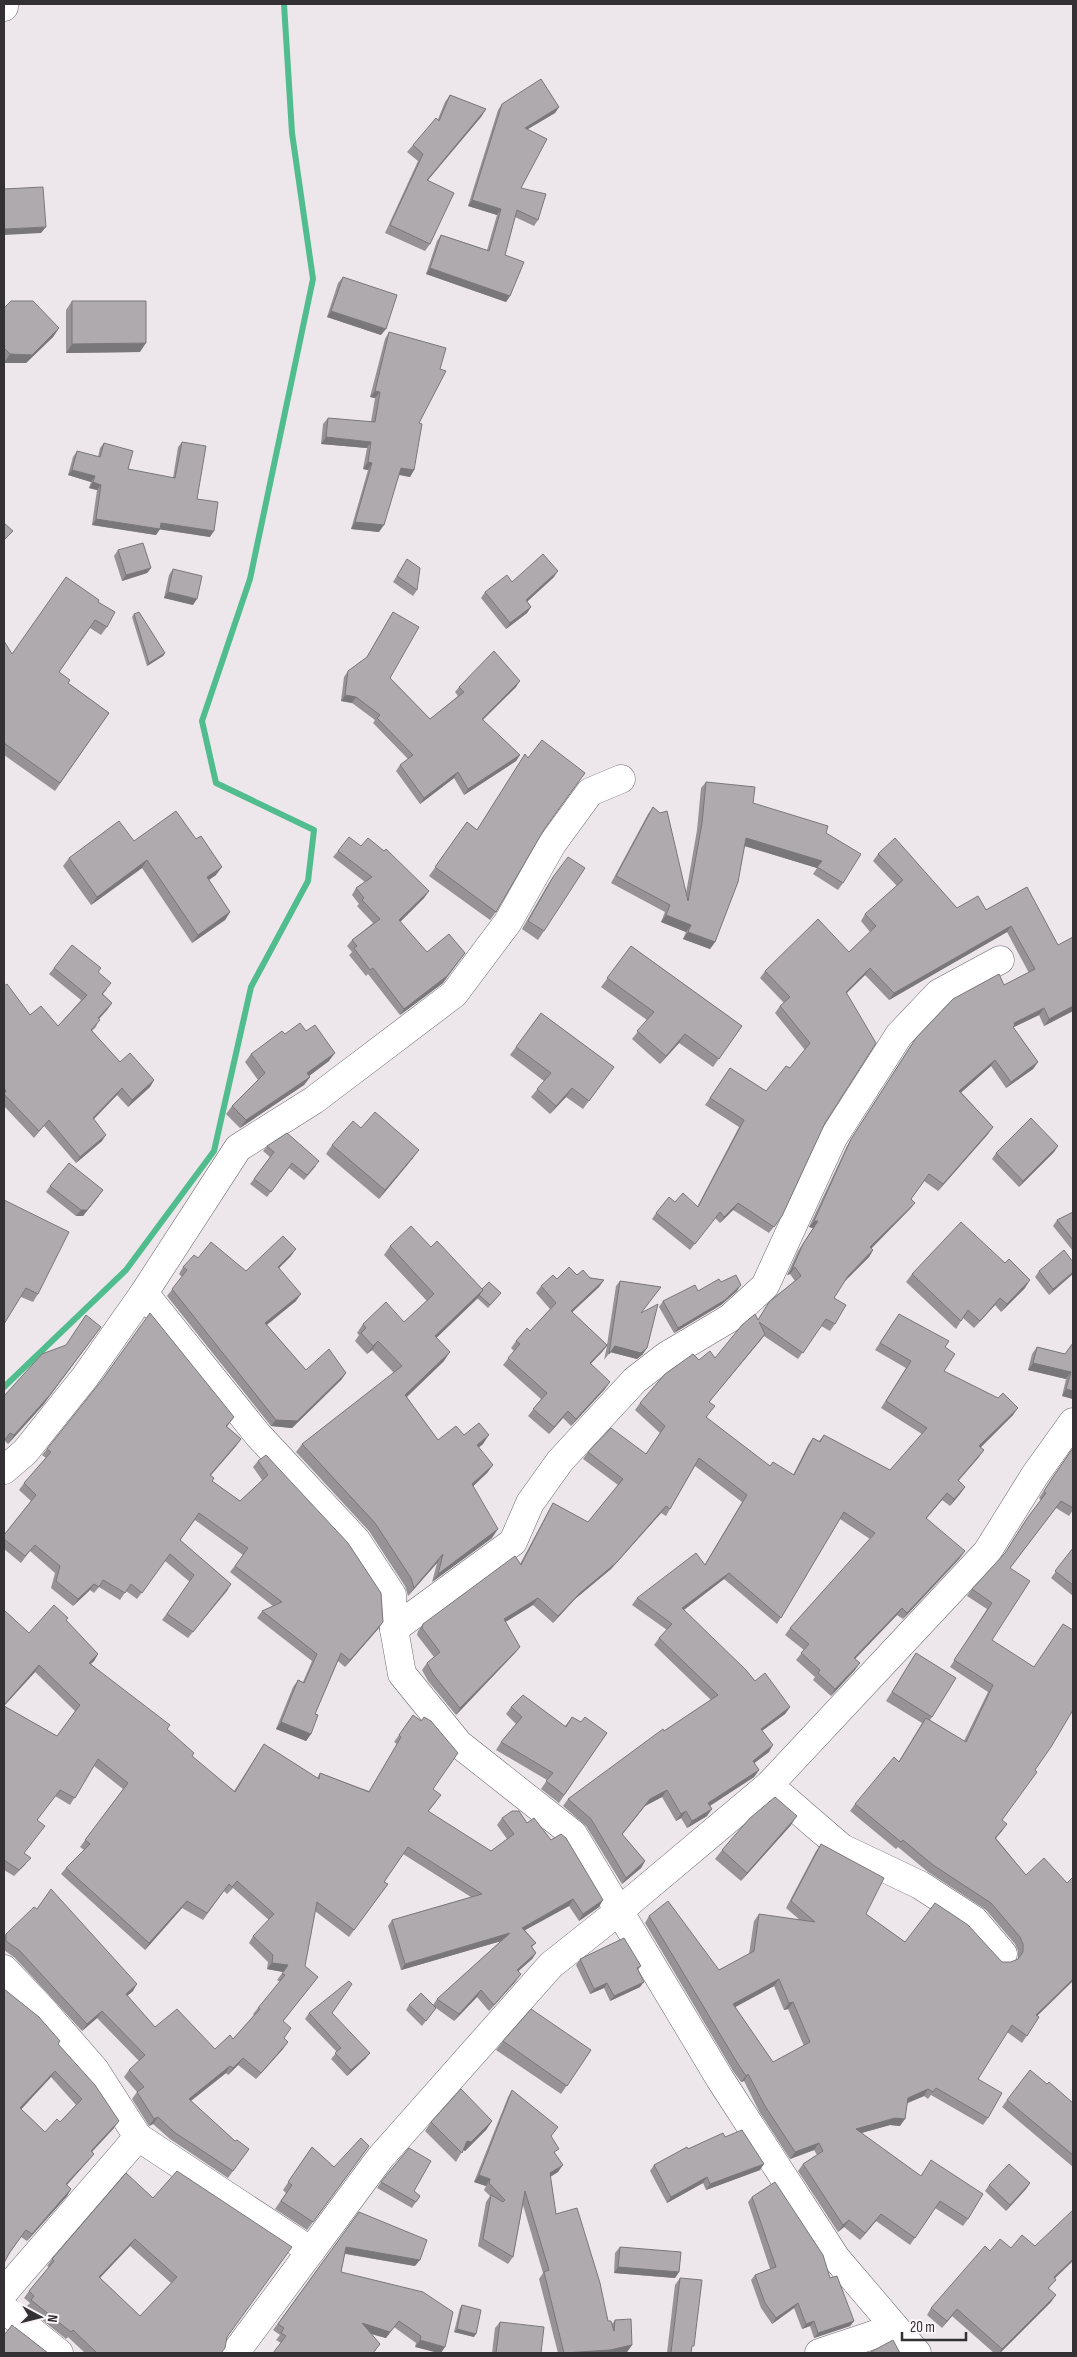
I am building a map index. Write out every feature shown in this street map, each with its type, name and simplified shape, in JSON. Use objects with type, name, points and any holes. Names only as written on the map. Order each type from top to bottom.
[{"type":"street","points":[[4,1470],[25,1452],[85,1377],[144,1294],[238,1148],[314,1100],[454,994],[508,922],[552,844],[590,792],[621,779]]},
{"type":"street","points":[[394,1630],[513,1542],[530,1502],[560,1461],[635,1380],[666,1356],[730,1318],[765,1286],[833,1138],[900,1035],[939,993],[1000,960]]},
{"type":"street","points":[[144,1294],[258,1435],[356,1540],[392,1595],[394,1630],[402,1674],[459,1744],[573,1834],[720,2079],[836,2258],[917,2353]]},
{"type":"street","points":[[235,2353],[380,2158],[551,1965],[619,1911],[769,1785],[986,1552],[1035,1475],[1073,1422]]},
{"type":"street","points":[[769,1785],[842,1848],[920,1885],[974,1920],[1003,1954]]},
{"type":"street","points":[[4,1969],[95,2070],[138,2137],[311,2251]]},
{"type":"street","points":[[4,2292],[138,2137]]},
{"type":"street","points":[[4,2309],[59,2353]]},
{"type":"street","points":[[819,2353],[894,2328]]},
{"type":"building","points":[[541,79],[559,107],[525,128],[547,139],[521,188],[546,194],[538,220],[517,210],[505,255],[524,262],[510,296],[430,268],[441,235],[489,251],[501,209],[472,200],[502,104]]},
{"type":"building","points":[[450,95],[486,109],[427,180],[454,193],[430,244],[390,225],[423,154],[413,145],[436,118],[439,121]]},
{"type":"building","points":[[43,187],[46,227],[4,229],[4,189]]},
{"type":"building","points":[[343,277],[397,295],[386,329],[331,311]]},
{"type":"building","points":[[11,301],[33,301],[59,328],[32,355],[10,354],[4,348],[4,308]]},
{"type":"building","points":[[72,301],[146,301],[146,343],[72,344]]},
{"type":"building","points":[[389,332],[446,348],[440,369],[446,371],[419,423],[422,424],[414,470],[401,468],[384,525],[355,522],[372,463],[368,462],[371,442],[326,437],[328,418],[375,422],[380,392],[375,391]]},
{"type":"building","points":[[182,442],[206,446],[197,499],[218,502],[214,531],[161,523],[160,529],[96,519],[101,485],[93,482],[95,476],[72,470],[77,451],[100,457],[104,443],[133,451],[128,469],[175,478]]},
{"type":"building","points":[[4,523],[13,531],[4,540]]},
{"type":"building","points":[[143,543],[151,568],[126,575],[118,550]]},
{"type":"building","points":[[543,554],[558,571],[526,600],[531,607],[510,623],[485,592],[507,575],[512,582]]},
{"type":"building","points":[[407,559],[420,568],[417,590],[397,576]]},
{"type":"building","points":[[173,569],[202,576],[197,599],[168,592]]},
{"type":"building","points":[[66,577],[99,600],[98,602],[115,612],[107,627],[95,620],[59,672],[70,680],[68,683],[109,713],[60,783],[4,743],[4,641],[12,654]]},
{"type":"building","points":[[139,612],[165,653],[149,663],[134,614]]},
{"type":"building","points":[[393,612],[419,627],[390,678],[430,719],[464,692],[459,687],[494,651],[520,681],[482,719],[520,755],[468,789],[458,772],[424,798],[400,765],[413,755],[377,718],[380,715],[356,697],[345,695],[348,671],[367,657]]},
{"type":"building","points":[[542,740],[585,773],[545,828],[496,912],[435,867],[467,822],[477,830],[525,754],[528,758]]},
{"type":"building","points":[[706,782],[755,787],[753,803],[828,826],[826,833],[861,854],[843,883],[817,867],[822,861],[746,838],[738,882],[715,942],[688,932],[691,925],[666,915],[670,905],[616,876],[653,807],[660,813],[667,811],[688,901],[702,823]]},
{"type":"building","points":[[176,811],[196,839],[201,836],[222,867],[207,877],[230,912],[198,935],[147,860],[97,897],[69,858],[119,821],[134,841]]},
{"type":"building","points":[[349,837],[361,846],[368,838],[384,851],[386,849],[429,891],[399,920],[427,952],[449,934],[465,953],[447,976],[404,1009],[373,968],[370,970],[354,948],[357,946],[352,940],[380,919],[362,900],[364,898],[356,888],[372,877],[338,851]]},
{"type":"building","points":[[895,838],[957,908],[978,896],[986,910],[1027,887],[1058,945],[1073,937],[1073,1006],[1049,1019],[1044,1008],[1014,1023],[1013,1027],[1038,1062],[1011,1082],[995,1060],[959,1091],[993,1127],[943,1184],[929,1174],[911,1199],[915,1203],[870,1247],[873,1250],[848,1276],[834,1298],[846,1305],[835,1324],[826,1319],[803,1353],[759,1322],[765,1334],[709,1402],[715,1406],[706,1417],[770,1466],[773,1462],[794,1475],[813,1438],[820,1442],[824,1435],[890,1470],[927,1428],[886,1401],[911,1361],[880,1343],[899,1314],[949,1341],[945,1347],[955,1354],[944,1371],[998,1398],[1003,1393],[1018,1408],[979,1446],[984,1450],[958,1480],[965,1487],[954,1499],[947,1493],[926,1518],[965,1551],[907,1613],[902,1608],[854,1658],[860,1663],[835,1689],[818,1673],[820,1670],[801,1653],[809,1644],[790,1628],[875,1533],[844,1512],[781,1618],[729,1573],[682,1608],[755,1681],[765,1673],[790,1707],[761,1729],[773,1745],[753,1761],[759,1770],[708,1803],[712,1809],[692,1821],[686,1811],[681,1814],[667,1790],[650,1799],[622,1834],[645,1861],[626,1878],[591,1819],[568,1799],[663,1729],[664,1731],[718,1695],[659,1638],[672,1624],[637,1598],[696,1553],[705,1565],[747,1495],[699,1458],[670,1509],[666,1506],[616,1563],[580,1593],[558,1616],[538,1598],[504,1619],[520,1647],[460,1708],[433,1674],[427,1663],[440,1652],[422,1628],[423,1624],[515,1556],[521,1565],[553,1503],[588,1522],[623,1479],[588,1452],[611,1428],[646,1454],[665,1426],[640,1403],[665,1374],[693,1354],[699,1360],[710,1351],[715,1358],[742,1325],[755,1314],[758,1320],[769,1302],[801,1276],[795,1267],[792,1269],[803,1244],[818,1221],[814,1221],[851,1139],[916,1038],[953,999],[999,974],[1004,985],[1035,969],[1011,926],[894,993],[870,968],[846,992],[876,1043],[825,1123],[782,1216],[774,1227],[738,1203],[724,1217],[720,1212],[695,1244],[656,1213],[669,1197],[675,1202],[683,1193],[698,1207],[744,1120],[710,1098],[730,1068],[766,1091],[786,1066],[790,1068],[810,1043],[780,1006],[790,997],[765,971],[818,919],[849,952],[876,926],[865,914],[903,880],[878,854]]},
{"type":"building","points":[[568,857],[585,868],[544,931],[528,921],[553,877]]},
{"type":"building","points":[[72,945],[101,968],[98,972],[111,983],[102,994],[112,1003],[98,1018],[100,1020],[91,1030],[120,1062],[130,1053],[154,1080],[132,1100],[122,1088],[93,1118],[106,1135],[80,1157],[49,1120],[39,1131],[4,1094],[6,1091],[4,1088],[4,986],[7,984],[30,1015],[41,1006],[58,1026],[87,995],[54,968]]},
{"type":"building","points":[[631,946],[742,1026],[719,1059],[685,1034],[666,1056],[637,1031],[654,1012],[607,978]]},
{"type":"building","points":[[541,1013],[614,1067],[589,1101],[572,1088],[556,1106],[537,1089],[551,1073],[516,1047]]},
{"type":"building","points":[[300,1023],[306,1031],[315,1025],[335,1053],[307,1073],[310,1077],[246,1120],[232,1106],[265,1073],[251,1054],[282,1031],[285,1034]]},
{"type":"building","points":[[375,1112],[419,1150],[385,1190],[332,1145],[353,1121],[361,1128]]},
{"type":"building","points":[[1031,1118],[1058,1146],[1023,1181],[996,1153]]},
{"type":"building","points":[[287,1133],[319,1161],[307,1175],[292,1163],[271,1192],[254,1179],[274,1152],[267,1146]]},
{"type":"building","points":[[69,1163],[103,1190],[87,1210],[81,1210],[50,1186]]},
{"type":"building","points":[[4,1200],[69,1232],[38,1294],[26,1288],[4,1324]]},
{"type":"building","points":[[1073,1212],[1073,1240],[1057,1220]]},
{"type":"building","points":[[961,1222],[1005,1263],[1009,1259],[1030,1280],[1007,1304],[1000,1298],[980,1321],[968,1310],[961,1321],[912,1274]]},
{"type":"building","points":[[411,1226],[431,1247],[437,1241],[483,1290],[435,1336],[450,1352],[405,1395],[438,1440],[456,1426],[464,1435],[479,1423],[489,1435],[477,1445],[493,1465],[472,1484],[498,1529],[438,1574],[443,1554],[414,1588],[411,1578],[375,1523],[302,1444],[402,1366],[378,1341],[373,1346],[361,1333],[366,1328],[363,1324],[386,1302],[404,1322],[434,1294],[390,1246]]},
{"type":"building","points":[[283,1236],[296,1249],[278,1267],[301,1294],[265,1323],[306,1370],[329,1349],[346,1373],[297,1421],[276,1420],[172,1289],[187,1270],[183,1267],[194,1255],[198,1258],[211,1242],[246,1271]]},
{"type":"building","points":[[1064,1250],[1073,1262],[1073,1272],[1053,1289],[1039,1271]]},
{"type":"building","points":[[569,1267],[577,1275],[583,1270],[590,1278],[604,1280],[571,1311],[607,1345],[590,1363],[610,1382],[576,1419],[568,1411],[554,1427],[533,1409],[547,1393],[508,1358],[520,1344],[516,1341],[527,1328],[530,1331],[556,1303],[541,1286],[553,1275],[557,1279]]},
{"type":"building","points":[[736,1275],[741,1285],[725,1300],[678,1328],[663,1301],[695,1285],[698,1291],[719,1279],[721,1282]]},
{"type":"building","points":[[620,1281],[661,1287],[641,1313],[658,1304],[647,1348],[641,1353],[615,1346],[609,1354]]},
{"type":"building","points":[[489,1282],[501,1293],[490,1305],[479,1295]]},
{"type":"building","points":[[150,1313],[234,1417],[226,1426],[241,1439],[210,1475],[214,1478],[212,1481],[240,1501],[268,1475],[258,1461],[266,1455],[348,1543],[381,1593],[383,1622],[350,1660],[341,1653],[315,1714],[318,1715],[311,1734],[281,1722],[298,1680],[304,1683],[317,1654],[262,1611],[282,1602],[235,1566],[248,1548],[199,1513],[180,1540],[231,1584],[193,1632],[167,1614],[194,1575],[170,1554],[142,1593],[131,1584],[125,1593],[103,1580],[99,1587],[94,1584],[78,1599],[56,1581],[60,1566],[35,1545],[25,1556],[4,1539],[4,1535],[36,1495],[24,1483],[51,1452],[47,1449],[102,1380]]},
{"type":"building","points":[[86,1315],[101,1327],[49,1396],[14,1435],[10,1433],[4,1441],[4,1396],[42,1354],[66,1345]]},
{"type":"building","points":[[1073,1343],[1073,1391],[1066,1389],[1071,1372],[1033,1363],[1037,1347],[1065,1354]]},
{"type":"building","points":[[1073,1448],[1073,1508],[1061,1501],[1010,1568],[1030,1581],[992,1640],[1034,1667],[1063,1624],[1073,1630],[1073,1710],[1035,1770],[1037,1772],[1002,1820],[1007,1824],[995,1838],[1026,1875],[1044,1858],[1067,1883],[1073,1877],[1073,1979],[1036,2015],[1039,2017],[1027,2036],[1012,2025],[978,2079],[1002,2093],[988,2118],[936,2088],[933,2092],[928,2089],[908,2098],[905,2119],[895,2118],[856,2129],[921,2176],[931,2160],[983,2194],[968,2219],[940,2201],[915,2238],[881,2214],[865,2233],[849,2220],[843,2225],[803,2164],[823,2151],[819,2143],[795,2152],[765,2106],[748,2074],[746,2076],[738,2064],[649,1916],[668,1901],[719,1970],[754,1951],[759,1914],[815,1922],[791,1901],[821,1844],[884,1878],[866,1914],[905,1942],[935,1903],[968,1925],[1002,1962],[1011,1962],[1018,1959],[1023,1952],[1023,1944],[1020,1937],[991,1903],[933,1865],[903,1840],[901,1842],[855,1804],[894,1757],[899,1762],[926,1718],[966,1742],[993,1685],[954,1660],[992,1603],[972,1589],[1005,1553],[1046,1493],[1044,1491]],"holes":[[[779,1979],[789,2003],[793,2002],[810,2042],[773,2062],[733,2004]]]},
{"type":"building","points":[[1073,1548],[1073,1585],[1055,1571]]},
{"type":"building","points":[[54,1605],[68,1618],[66,1620],[98,1654],[89,1663],[170,1725],[167,1729],[194,1753],[192,1756],[235,1792],[264,1744],[319,1779],[320,1773],[369,1792],[401,1737],[399,1735],[413,1715],[421,1721],[424,1717],[431,1721],[458,1753],[433,1789],[441,1795],[428,1811],[491,1851],[514,1834],[502,1818],[512,1811],[519,1811],[527,1823],[534,1818],[551,1840],[561,1834],[566,1838],[603,1900],[583,1914],[573,1899],[522,1928],[536,1943],[531,1946],[536,1953],[517,1970],[521,1974],[494,2005],[481,1990],[459,2014],[437,1999],[510,1933],[405,1964],[392,1920],[482,1894],[408,1847],[384,1882],[388,1884],[354,1930],[317,1902],[305,1966],[318,1977],[283,2021],[291,2028],[284,2038],[288,2042],[261,2073],[243,2058],[233,2068],[230,2066],[189,2099],[235,2141],[237,2140],[249,2149],[233,2171],[174,2132],[158,2117],[154,2119],[137,2092],[144,2087],[129,2070],[145,2055],[102,2011],[87,2024],[20,1951],[6,1941],[6,1934],[34,1907],[37,1909],[51,1889],[137,1984],[126,1994],[155,2027],[177,2009],[215,2049],[230,2035],[233,2039],[260,2009],[258,2008],[285,1975],[282,1974],[288,1965],[272,1963],[273,1955],[253,1936],[274,1914],[237,1881],[232,1887],[229,1884],[207,1913],[187,1901],[149,1943],[66,1868],[90,1844],[85,1840],[128,1783],[98,1759],[75,1798],[60,1790],[37,1820],[45,1826],[24,1853],[31,1858],[19,1870],[4,1860],[4,1706],[57,1736],[80,1705],[39,1665],[4,1705],[4,1610],[29,1633]]},
{"type":"building","points":[[916,1653],[956,1678],[932,1717],[892,1692]]},
{"type":"building","points":[[523,1695],[566,1727],[572,1717],[581,1722],[585,1717],[607,1733],[564,1795],[546,1781],[553,1773],[501,1742],[522,1717],[511,1707]]},
{"type":"building","points":[[775,1797],[797,1816],[747,1873],[722,1850],[750,1818]]},
{"type":"building","points":[[624,1938],[641,1966],[637,1968],[644,1982],[614,1996],[607,1983],[594,1989],[580,1959]]},
{"type":"building","points":[[349,1981],[352,1984],[332,2013],[370,2053],[351,2070],[335,2053],[341,2048],[309,2013]]},
{"type":"building","points":[[4,1989],[39,2017],[60,2041],[58,2044],[95,2085],[119,2121],[91,2151],[94,2154],[66,2184],[71,2189],[32,2234],[26,2230],[4,2263]],"holes":[[[55,2071],[82,2099],[60,2122],[57,2119],[45,2132],[20,2108]]]},
{"type":"building","points":[[421,1993],[436,2008],[426,2021],[409,2005]]},
{"type":"building","points":[[531,2009],[591,2050],[567,2086],[503,2041]]},
{"type":"building","points":[[1030,2070],[1047,2084],[1049,2082],[1073,2103],[1073,2155],[1007,2100]]},
{"type":"building","points":[[461,2089],[492,2121],[471,2142],[467,2141],[462,2153],[431,2122]]},
{"type":"building","points":[[512,2090],[558,2127],[551,2136],[559,2149],[554,2152],[563,2165],[550,2173],[556,2214],[577,2208],[600,2283],[608,2321],[611,2321],[614,2331],[615,2320],[631,2319],[632,2345],[610,2350],[564,2353],[544,2272],[549,2270],[525,2191],[513,2257],[483,2239],[491,2195],[503,2202],[505,2200],[489,2183],[490,2179],[479,2175]]},
{"type":"building","points":[[742,2130],[764,2164],[710,2184],[707,2177],[671,2197],[654,2165],[687,2147],[688,2149],[723,2133],[725,2137]]},
{"type":"building","points":[[361,2138],[369,2146],[313,2222],[281,2201],[292,2185],[288,2182],[312,2147],[334,2167]]},
{"type":"building","points":[[409,2148],[431,2161],[414,2191],[420,2196],[416,2202],[381,2182]]},
{"type":"building","points":[[1009,2164],[1030,2183],[1010,2205],[989,2185]]},
{"type":"building","points":[[177,2171],[292,2247],[227,2337],[225,2348],[221,2353],[97,2353],[73,2330],[71,2332],[31,2300],[34,2296],[29,2291],[54,2261],[52,2259],[126,2173],[153,2198]],"holes":[[[135,2239],[177,2277],[140,2316],[99,2277]]]},
{"type":"building","points":[[775,2182],[823,2255],[830,2278],[837,2276],[854,2321],[818,2333],[814,2321],[806,2324],[798,2303],[776,2318],[765,2303],[755,2275],[776,2267],[752,2197]]},
{"type":"building","points":[[1073,2210],[1073,2259],[1054,2277],[1056,2280],[1048,2288],[1056,2295],[1002,2349],[957,2309],[947,2321],[931,2308],[985,2246],[990,2251],[1000,2239],[1011,2248],[1022,2235],[1035,2246]]},
{"type":"building","points":[[359,2212],[427,2240],[420,2260],[346,2247],[341,2272],[423,2292],[453,2312],[445,2347],[420,2340],[421,2336],[399,2321],[390,2332],[362,2323],[380,2344],[373,2353],[273,2353],[286,2336],[281,2333],[284,2328],[278,2324]]},
{"type":"building","points":[[620,2247],[681,2252],[679,2272],[618,2267]]},
{"type":"building","points":[[680,2278],[702,2280],[694,2346],[692,2346],[691,2353],[671,2353]]},
{"type":"building","points":[[462,2305],[481,2310],[476,2334],[457,2329]]},
{"type":"building","points":[[500,2322],[544,2327],[541,2353],[496,2353]]},
{"type":"building","points":[[12,2325],[48,2353],[4,2353],[4,2334]]},
{"type":"building","points":[[893,2340],[900,2353],[869,2353]]},
{"type":"waterway","points":[[4,1387],[126,1270],[214,1151],[251,987],[308,881],[314,830],[216,783],[202,721],[250,579],[313,279],[292,133],[284,4]]}]
